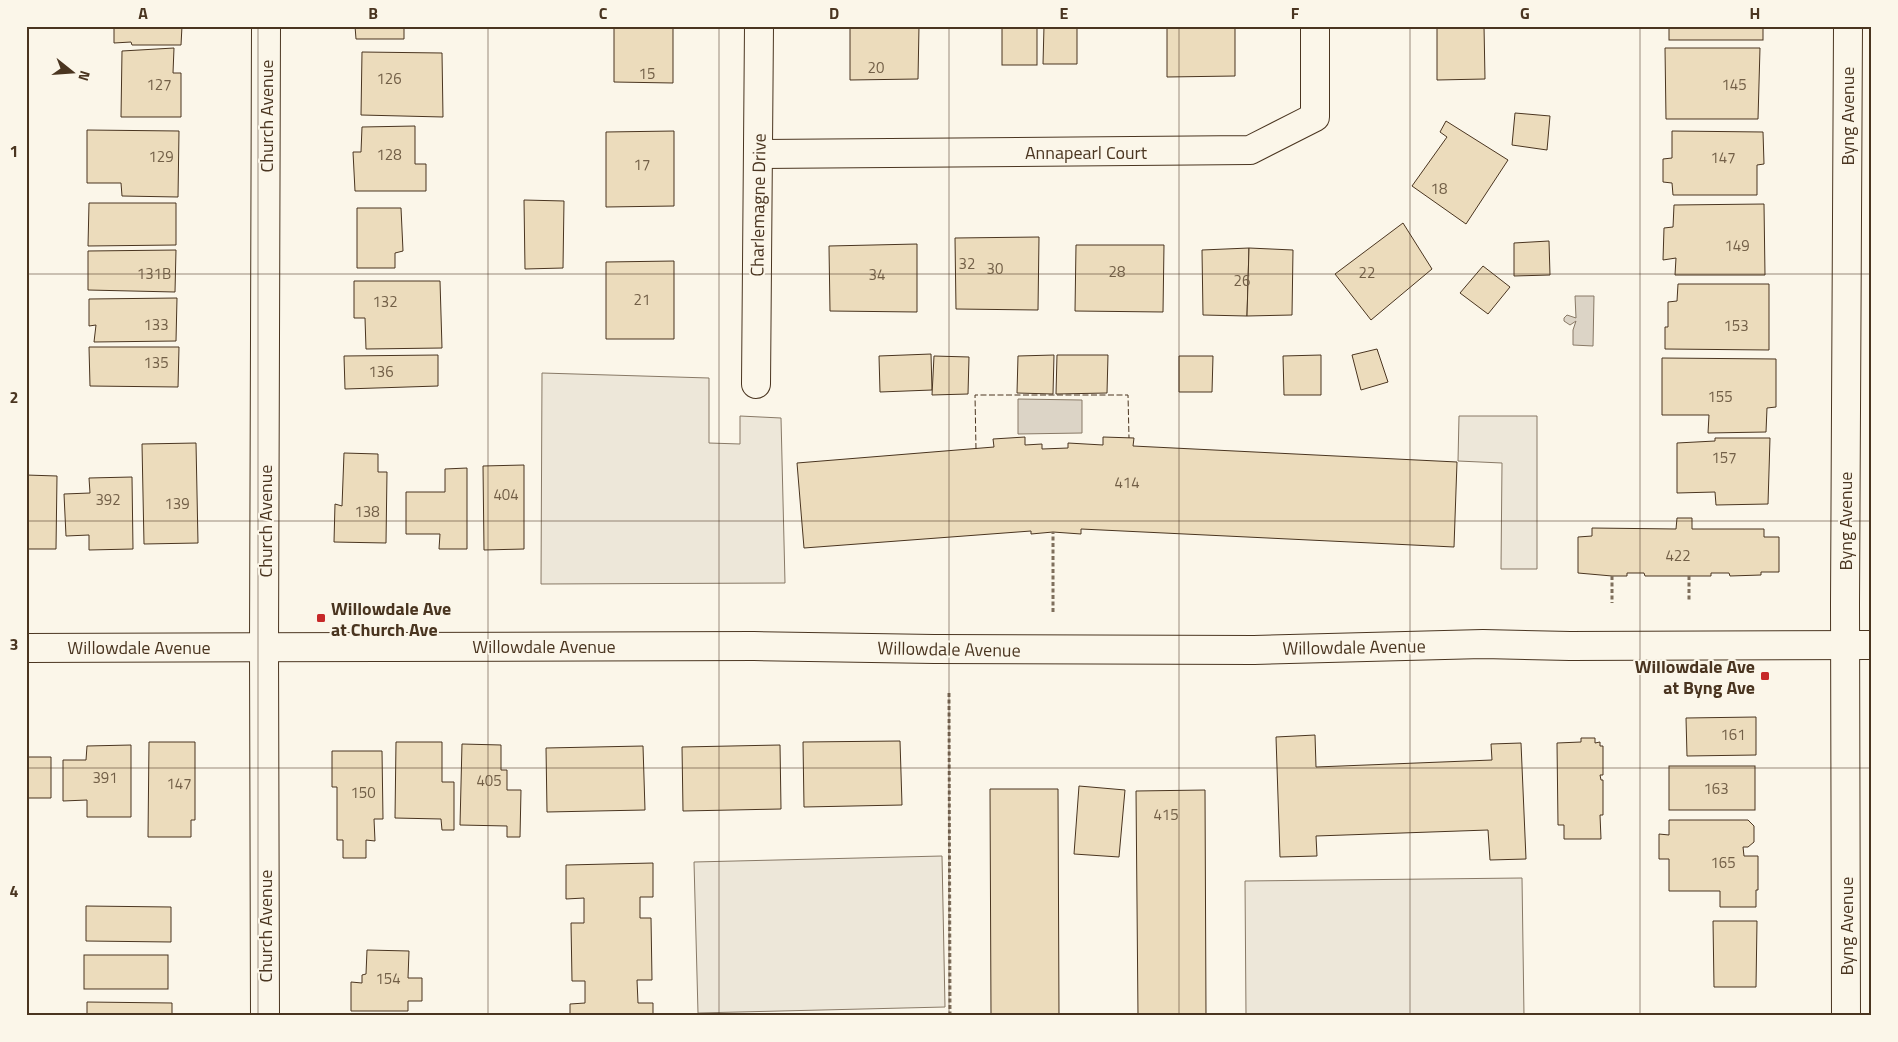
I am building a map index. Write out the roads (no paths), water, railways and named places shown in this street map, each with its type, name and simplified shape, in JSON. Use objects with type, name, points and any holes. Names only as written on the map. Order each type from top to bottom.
[{"type":"street","name":"Church Avenue","points":[[265,1016],[266,26]]},
{"type":"street","name":"Charlemagne Drive","points":[[756,384],[759,26]]},
{"type":"street","name":"Annapearl Court","points":[[758,154],[1250,150],[1315,118],[1315,26]]},
{"type":"street","name":"Byng Avenue","points":[[1846,1016],[1859,645],[1848,26]]},
{"type":"street","name":"Willowdale Avenue","points":[[26,648],[754,646],[934,650],[1254,650],[1484,644],[1570,646],[1859,645]]},
{"type":"place","name":"Willowdale Ave at Church Ave","points":[[321,618]]},
{"type":"place","name":"Willowdale Ave at Byng Ave","points":[[1765,676]]}]
